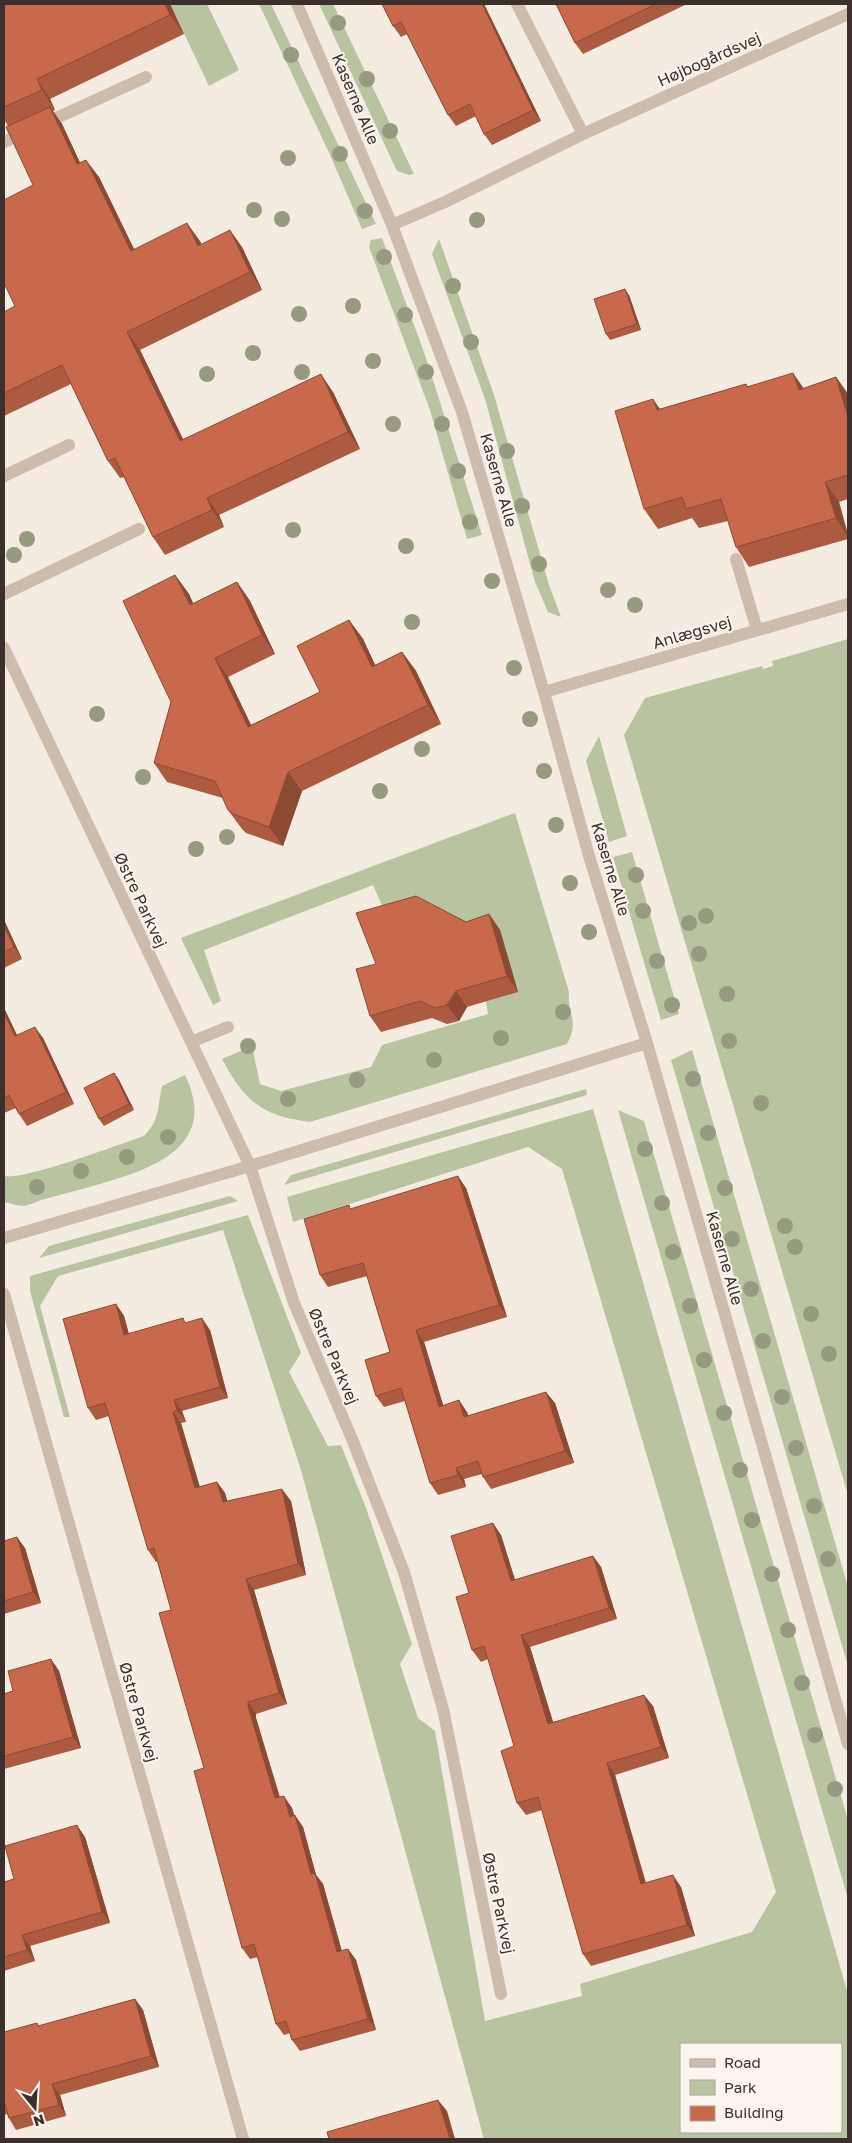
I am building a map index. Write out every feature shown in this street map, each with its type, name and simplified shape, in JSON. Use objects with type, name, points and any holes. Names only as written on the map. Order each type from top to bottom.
[{"type":"street","name":"Kaserne Alle","points":[[296,4],[392,225],[462,412],[544,692],[589,856],[647,1043],[848,1744]]},
{"type":"street","points":[[517,4],[583,134]]},
{"type":"street","name":"Højbogårdsvej","points":[[392,225],[445,202],[583,134],[848,14]]},
{"type":"street","points":[[4,142],[146,77]]},
{"type":"street","points":[[4,476],[68,445]]},
{"type":"street","points":[[4,594],[138,529]]},
{"type":"street","points":[[736,559],[757,630]]},
{"type":"street","name":"Anlægsvej","points":[[544,692],[848,604]]},
{"type":"street","name":"Østre Parkvej","points":[[4,648],[250,1166],[294,1303],[352,1439],[404,1572],[443,1709],[501,1994]]},
{"type":"street","points":[[191,1042],[228,1027]]},
{"type":"street","points":[[4,1238],[250,1166],[647,1043]]},
{"type":"street","name":"Østre Parkvej","points":[[4,1294],[243,2139]]},
{"type":"green space","points":[[170,4],[207,4],[239,70],[209,86]]},
{"type":"green space","points":[[259,4],[271,4],[376,224],[362,229],[331,157]]},
{"type":"green space","points":[[319,4],[333,4],[414,174],[409,175],[397,171]]},
{"type":"green space","points":[[382,238],[425,355],[482,535],[467,539],[430,410],[369,247],[371,240]]},
{"type":"green space","points":[[439,239],[494,395],[549,585],[561,617],[548,612],[535,582],[485,399],[432,254]]},
{"type":"green space","points":[[848,639],[848,1495],[624,735],[645,698],[762,666],[763,669],[773,666],[772,661]]},
{"type":"green space","points":[[599,736],[627,836],[609,842],[586,761]]},
{"type":"green space","points":[[515,813],[569,992],[573,1029],[567,1044],[310,1122],[279,1116],[267,1111],[247,1096],[230,1074],[222,1059],[252,1046],[260,1084],[281,1091],[371,1067],[382,1045],[488,1014],[486,1002],[386,915],[373,885],[204,950],[221,1001],[213,1005],[181,938]]},
{"type":"green space","points":[[632,852],[679,1014],[661,1020],[613,857]]},
{"type":"green space","points":[[692,1050],[848,1587],[848,1666],[671,1060]]},
{"type":"green space","points":[[185,1075],[194,1101],[193,1123],[185,1140],[170,1154],[152,1166],[108,1182],[23,1206],[4,1202],[4,1176],[14,1176],[50,1168],[144,1136],[156,1118],[162,1086]]},
{"type":"green space","points":[[586,1089],[587,1095],[284,1185],[291,1175]]},
{"type":"green space","points":[[593,1109],[848,1994],[848,2139],[484,2139],[301,1470],[223,1230],[58,1276],[40,1306],[70,1417],[64,1417],[30,1291],[30,1276],[248,1215],[301,1353],[289,1372],[328,1446],[341,1445],[366,1508],[412,1644],[400,1664],[418,1718],[435,1731],[485,2021],[582,1996],[580,1984],[752,1932],[776,1892],[562,1169],[528,1147],[293,1222],[287,1197]]},
{"type":"green space","points":[[618,1110],[644,1121],[848,1820],[848,1899]]},
{"type":"green space","points":[[230,1196],[238,1201],[39,1258],[49,1246]]},
{"type":"building","points":[[4,4],[165,4],[170,15],[37,79],[42,90],[4,107]]},
{"type":"building","points":[[382,4],[482,4],[533,110],[484,134],[470,104],[448,115],[401,22],[393,26]]},
{"type":"building","points":[[556,4],[656,4],[575,43]]},
{"type":"building","points":[[50,107],[77,164],[86,160],[131,251],[187,223],[198,246],[230,230],[250,272],[127,332],[180,441],[321,374],[348,432],[207,498],[212,510],[153,537],[115,458],[108,461],[62,365],[4,393],[4,312],[15,306],[4,283],[4,200],[33,185],[6,127]]},
{"type":"building","points":[[625,289],[637,324],[606,334],[594,299]]},
{"type":"building","points":[[793,373],[799,390],[836,377],[848,417],[848,475],[825,482],[836,518],[736,547],[721,499],[686,509],[682,497],[644,509],[615,411],[653,399],[657,410],[746,384],[747,387]]},
{"type":"building","points":[[175,575],[190,605],[237,582],[262,635],[215,658],[248,727],[320,692],[297,646],[349,620],[372,667],[402,652],[428,705],[288,772],[269,827],[233,814],[228,810],[215,781],[154,763],[171,702],[123,601]]},
{"type":"building","points":[[416,896],[466,922],[489,914],[507,976],[456,991],[447,1005],[435,1008],[420,1001],[370,1016],[356,969],[376,964],[356,913]]},
{"type":"building","points":[[4,926],[14,947],[4,952]]},
{"type":"building","points":[[4,1013],[15,1036],[35,1027],[66,1092],[19,1114],[9,1095],[4,1098]]},
{"type":"building","points":[[114,1073],[129,1104],[99,1119],[84,1088]]},
{"type":"building","points":[[458,1176],[499,1305],[416,1330],[439,1407],[459,1400],[464,1417],[546,1392],[565,1451],[483,1477],[478,1461],[456,1468],[458,1475],[430,1483],[401,1388],[376,1396],[365,1360],[390,1352],[363,1263],[320,1275],[304,1219],[349,1205],[350,1209]]},
{"type":"building","points":[[116,1304],[124,1335],[183,1318],[185,1323],[202,1318],[220,1387],[174,1400],[177,1410],[173,1412],[195,1488],[217,1482],[223,1502],[282,1489],[298,1564],[246,1579],[279,1693],[248,1702],[248,1706],[275,1798],[284,1796],[290,1817],[295,1815],[311,1874],[315,1873],[337,1952],[348,1949],[368,2019],[292,2040],[286,2021],[276,2024],[254,1944],[242,1948],[194,1771],[204,1768],[159,1613],[171,1610],[154,1548],[148,1550],[105,1403],[88,1408],[63,1319]]},
{"type":"building","points":[[493,1523],[511,1581],[593,1556],[609,1608],[521,1635],[548,1724],[644,1695],[661,1747],[607,1763],[641,1884],[673,1875],[687,1925],[583,1954],[538,1797],[517,1803],[501,1751],[514,1746],[484,1646],[472,1650],[456,1597],[469,1593],[451,1536]]},
{"type":"building","points":[[17,1537],[33,1592],[4,1601],[4,1541]]},
{"type":"building","points":[[51,1659],[73,1737],[4,1756],[4,1694],[13,1691],[8,1671]]},
{"type":"building","points":[[77,1825],[102,1912],[22,1935],[27,1950],[4,1957],[4,1882],[14,1879],[5,1846]]},
{"type":"building","points":[[135,1999],[151,2056],[52,2084],[59,2105],[9,2118],[4,2101],[4,2032],[37,2023],[38,2026]]},
{"type":"building","points":[[438,2100],[450,2139],[329,2139],[327,2132]]}]
